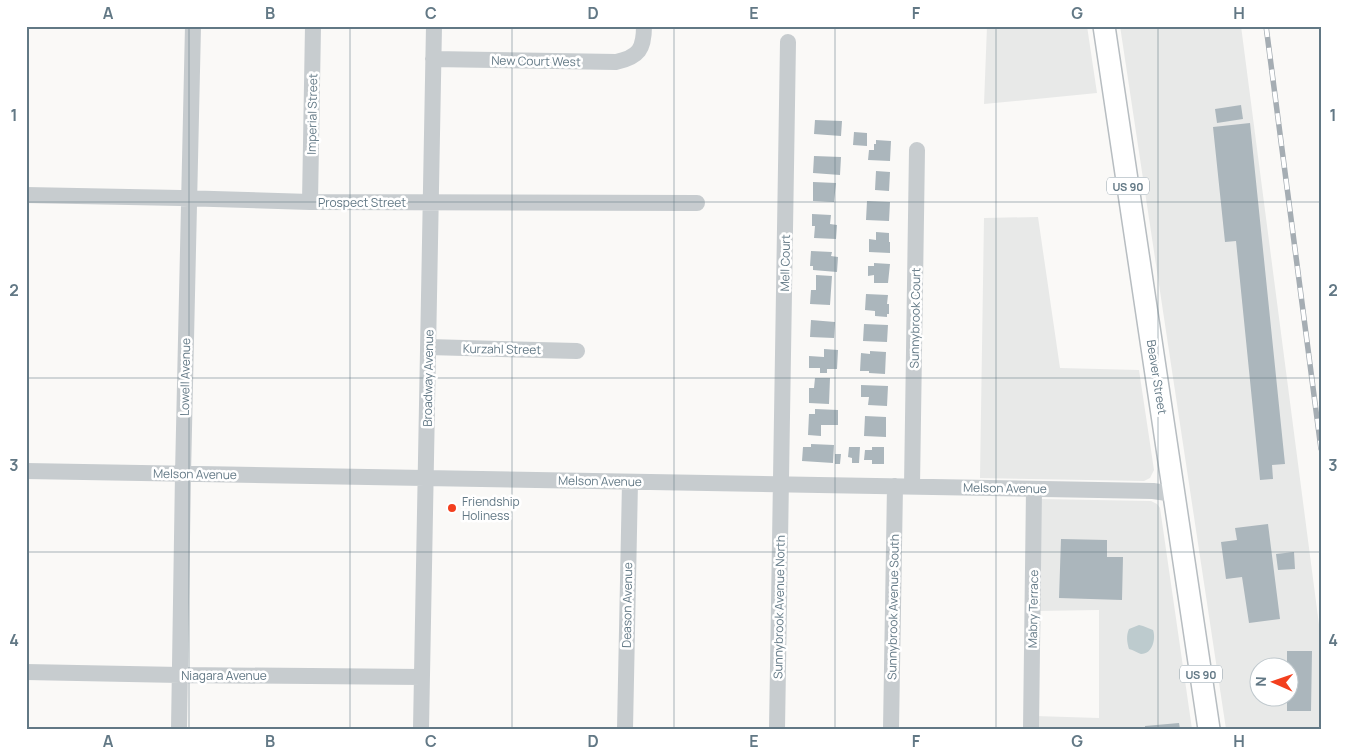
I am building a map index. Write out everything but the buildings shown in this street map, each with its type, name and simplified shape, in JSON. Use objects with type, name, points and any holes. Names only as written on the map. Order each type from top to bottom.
[{"type":"main road","name":"Beaver Street","points":[[1104,26],[1209,729]]},
{"type":"street","name":"Lowell Avenue","points":[[179,729],[193,26]]},
{"type":"street","name":"Imperial Street","points":[[310,202],[313,26]]},
{"type":"street","name":"Broadway Avenue","points":[[421,729],[434,26]]},
{"type":"street","name":"New Court West","points":[[433,59],[616,62],[627,60],[637,54],[642,46],[644,26]]},
{"type":"street","name":"Mell Court","points":[[782,484],[788,42]]},
{"type":"street","name":"Sunnybrook Court","points":[[912,486],[917,150]]},
{"type":"street","name":"Prospect Street","points":[[26,195],[310,202],[697,204]]},
{"type":"street","name":"Kurzahl Street","points":[[428,348],[576,351]]},
{"type":"street","name":"Melson Avenue","points":[[26,471],[912,486],[1153,491],[1174,494]]},
{"type":"street","name":"Deason Avenue","points":[[625,729],[630,482]]},
{"type":"street","name":"Sunnybrook Avenue North","points":[[777,729],[782,484]]},
{"type":"street","name":"Sunnybrook Avenue South","points":[[891,729],[895,486]]},
{"type":"street","name":"Mabry Terrace","points":[[1031,729],[1034,489]]},
{"type":"street","name":"Niagara Avenue","points":[[26,672],[422,677]]},
{"type":"shaded area","points":[[987,26],[1087,26],[1097,93],[984,104]]},
{"type":"shaded area","points":[[1120,26],[1241,26],[1321,640],[1321,729],[1226,729]]},
{"type":"shaded area","points":[[1038,217],[1060,368],[1139,370],[1154,470],[1150,478],[1144,481],[980,478],[984,218]]},
{"type":"shaded area","points":[[1040,499],[1151,501],[1160,508],[1192,729],[1035,729],[1035,716],[1099,718],[1099,610],[1037,611]]},
{"type":"shaded area","points":[[1139,625],[1153,630],[1154,633],[1151,649],[1141,654],[1129,649],[1127,639],[1129,629]]},
{"type":"railway","points":[[1266,26],[1321,449]]},
{"type":"place","name":"Friendship Holiness","points":[[452,508]]}]
